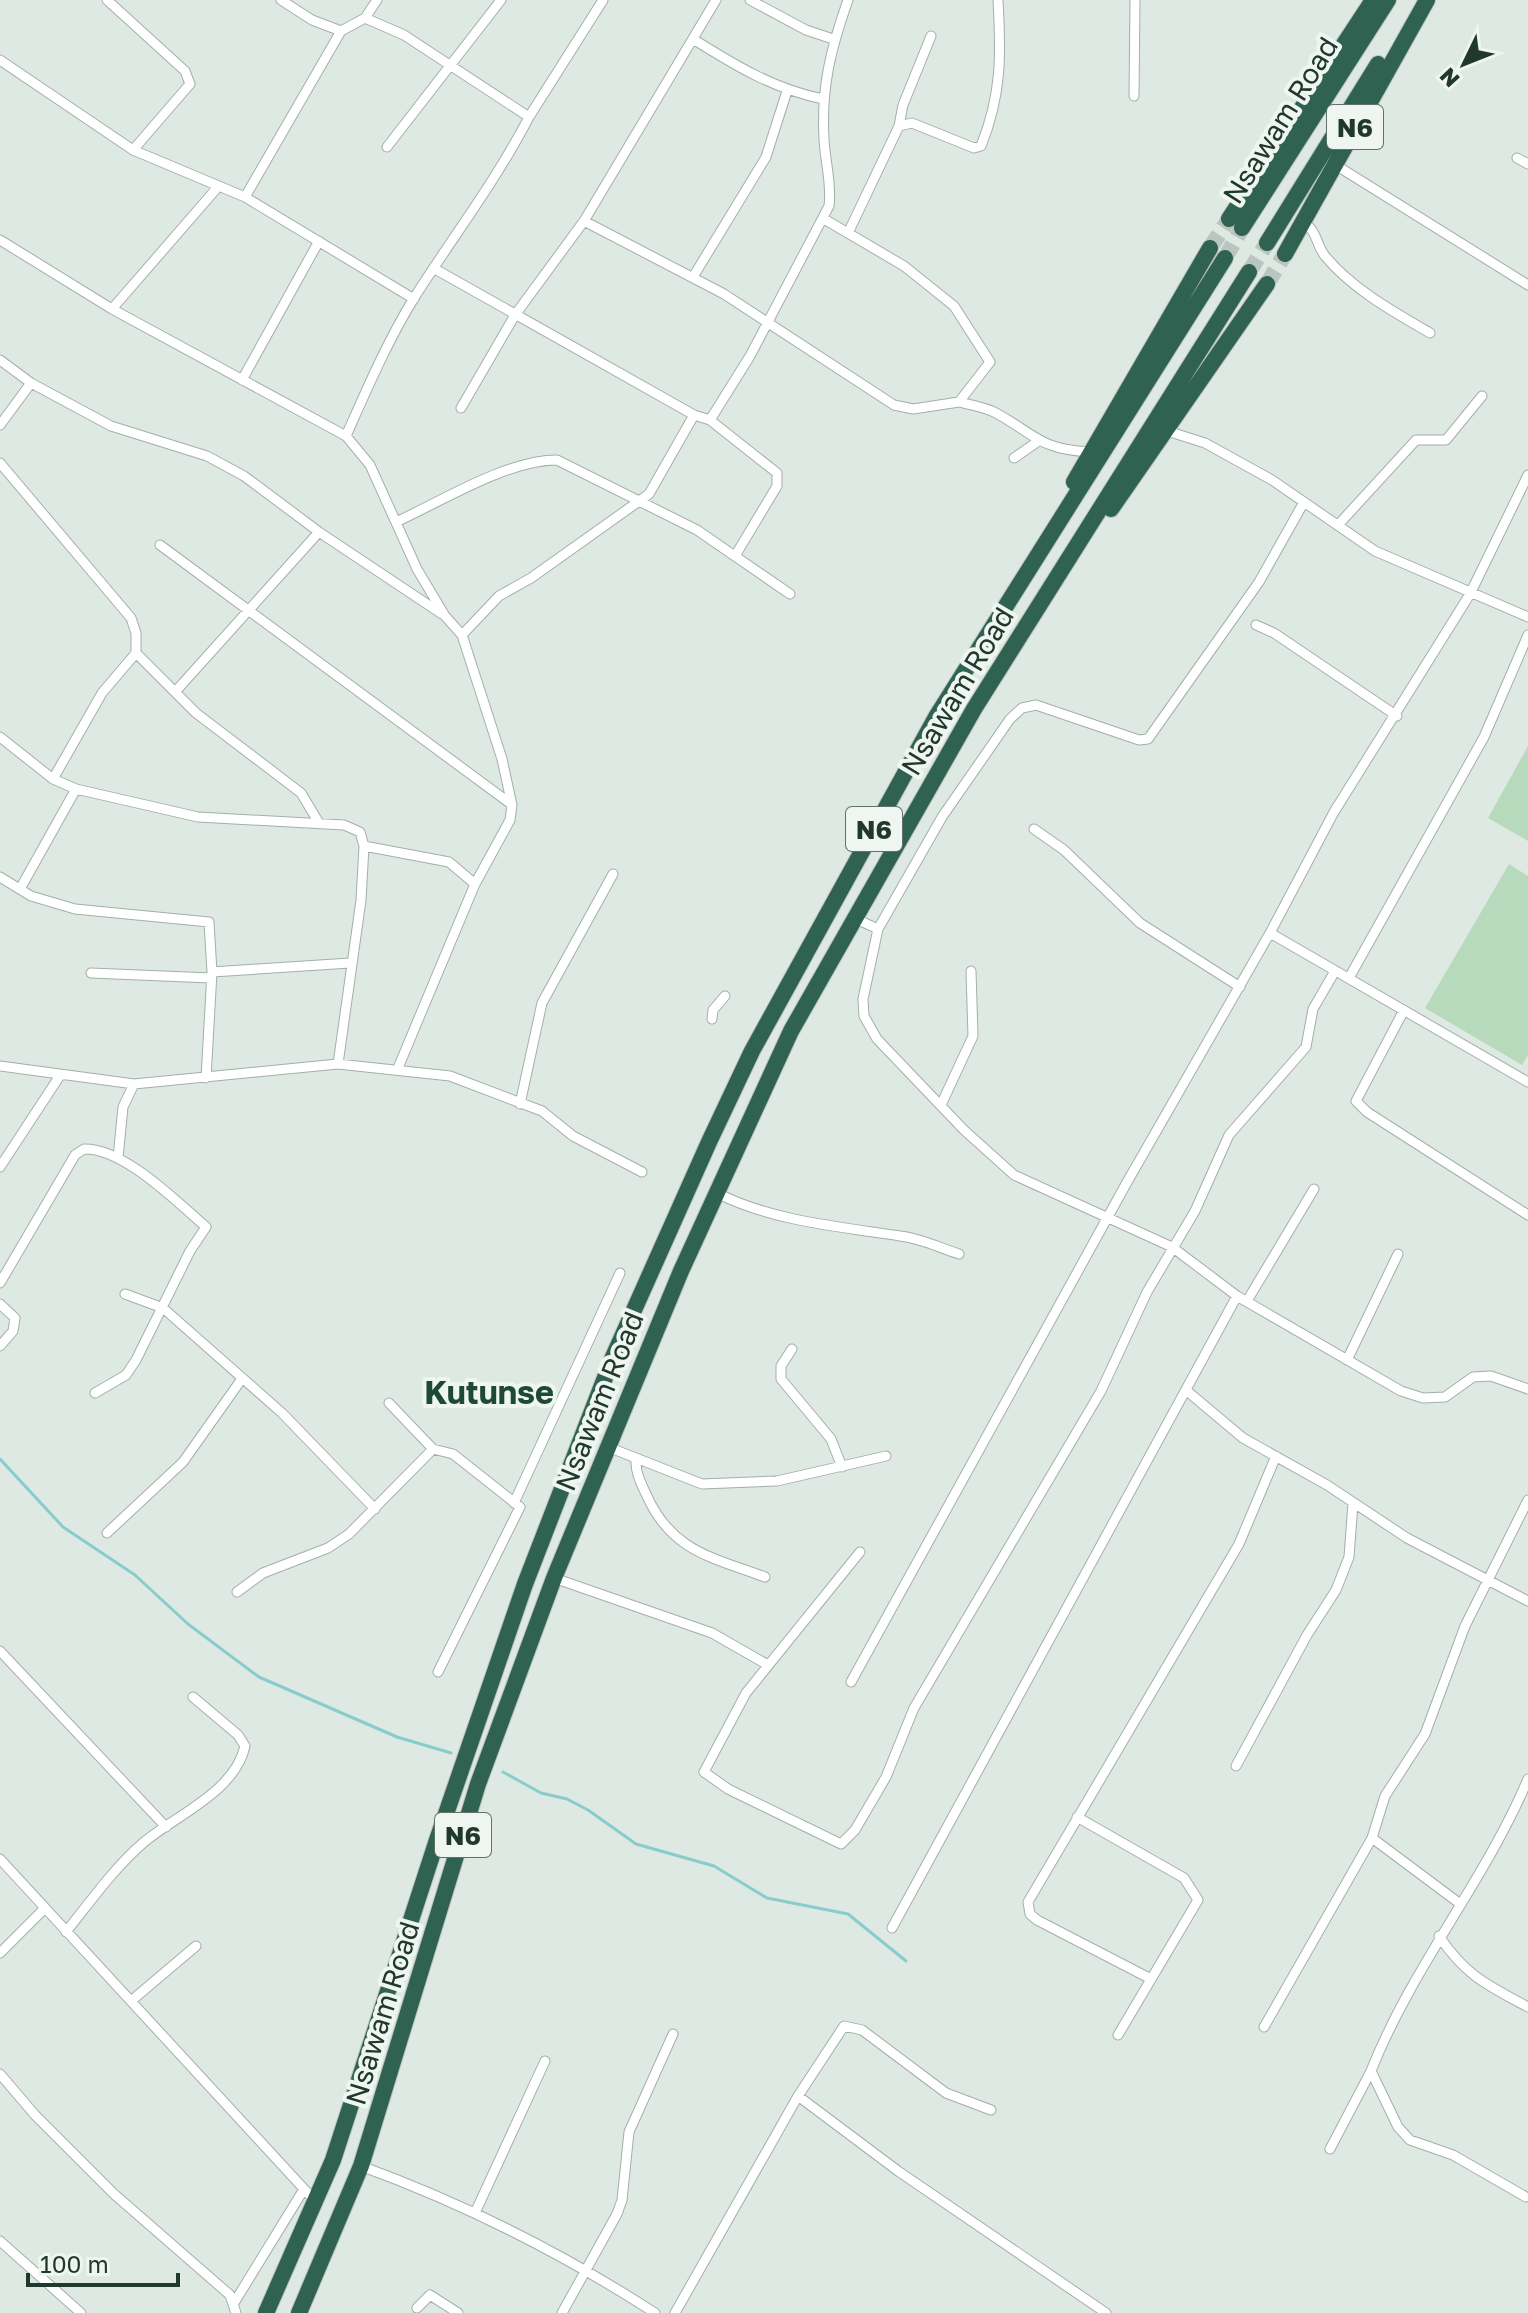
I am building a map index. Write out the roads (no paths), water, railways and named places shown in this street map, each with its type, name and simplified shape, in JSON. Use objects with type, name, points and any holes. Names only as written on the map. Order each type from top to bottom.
[{"type":"highway","name":"Nsawam Road","points":[[1373,0],[1236,224],[1388,0]]},
{"type":"highway","name":"Nsawam Road","points":[[1267,243],[1417,0]]},
{"type":"highway","name":"N6","points":[[1285,254],[1427,0]]},
{"type":"highway","name":"Nsawam Road","points":[[266,2313],[310,2195],[358,2089],[432,1854],[525,1584],[613,1357],[752,1051],[921,743],[1028,573],[1218,253],[1089,452],[1028,573]]},
{"type":"highway","name":"Nsawam Road","points":[[299,2313],[361,2166],[478,1784],[551,1586],[681,1271],[719,1194],[791,1031],[974,709],[1249,272]]},
{"type":"highway","name":"Nsawam Road","points":[[1066,561],[1104,520],[1267,284]]},
{"type":"highway","points":[[525,1584],[540,1582],[551,1586]]},
{"type":"street","points":[[107,0],[185,71],[190,84],[133,150]]},
{"type":"street","points":[[281,0],[312,20],[341,31]]},
{"type":"street","points":[[245,197],[341,31],[365,18],[377,0]]},
{"type":"street","points":[[387,147],[501,0]]},
{"type":"street","points":[[346,436],[375,371],[414,299],[512,151],[529,117],[603,0]]},
{"type":"street","points":[[461,408],[515,315],[584,221],[716,0]]},
{"type":"street","points":[[750,0],[806,30],[833,39]]},
{"type":"street","points":[[710,420],[824,219],[831,190],[824,142],[823,99],[833,39],[848,0]]},
{"type":"street","points":[[899,126],[912,123],[974,148],[981,146],[998,99],[1001,52],[998,0]]},
{"type":"street","points":[[1134,96],[1135,0]]},
{"type":"street","points":[[365,18],[391,27],[529,117]]},
{"type":"street","points":[[849,231],[899,126],[903,105],[931,36]]},
{"type":"street","points":[[693,39],[746,73],[787,91],[823,99]]},
{"type":"street","points":[[0,60],[133,150],[217,188],[245,197],[414,299]]},
{"type":"street","points":[[693,277],[766,157],[787,91]]},
{"type":"street","points":[[1517,158],[1528,164]]},
{"type":"street","points":[[1334,164],[1528,285]]},
{"type":"street","points":[[112,309],[217,188]]},
{"type":"street","points":[[824,219],[904,266],[954,306],[990,362],[959,402]]},
{"type":"street","points":[[584,221],[693,277],[768,321],[894,405],[913,409],[959,402],[994,412],[1037,442],[1061,450],[1089,452]]},
{"type":"street","points":[[1302,221],[1315,230],[1321,250],[1334,264],[1380,303],[1430,333]]},
{"type":"street","points":[[0,240],[112,309],[346,436],[370,465],[417,569],[445,616],[462,635],[502,759],[512,805],[510,820],[475,884],[398,1068]]},
{"type":"street","points":[[242,380],[319,241]]},
{"type":"street","points":[[435,269],[694,415],[710,420],[780,478],[735,556]]},
{"type":"street","points":[[0,360],[31,383],[111,426],[207,456],[225,465],[445,616]]},
{"type":"street","points":[[0,425],[31,383]]},
{"type":"street","points":[[1338,525],[1416,440],[1446,440],[1482,396]]},
{"type":"street","points":[[462,635],[499,596],[531,578],[657,486],[694,415]]},
{"type":"street","points":[[1164,430],[1205,443],[1272,480],[1375,551],[1528,617]]},
{"type":"street","points":[[1014,458],[1037,442]]},
{"type":"street","points":[[396,522],[495,476],[540,460],[557,460],[641,500],[735,556],[790,594]]},
{"type":"street","points":[[0,463],[131,618],[136,653],[196,713],[301,793],[319,823]]},
{"type":"street","points":[[851,1682],[1108,1216],[1270,933],[1334,812],[1397,716],[1470,594],[1528,475]]},
{"type":"street","points":[[1304,502],[1259,582],[1154,734],[1139,740],[1036,705],[1022,708],[996,737],[942,817],[878,929],[869,959],[864,1016],[877,1039],[1014,1175],[1172,1247],[1242,1298],[1401,1391],[1423,1398],[1445,1397],[1473,1377],[1482,1376],[1491,1376],[1528,1389]]},
{"type":"street","points":[[175,692],[319,532]]},
{"type":"street","points":[[160,545],[247,613],[512,805]]},
{"type":"street","points":[[1256,625],[1274,633],[1397,716]]},
{"type":"street","points":[[1349,978],[1469,766],[1528,635]]},
{"type":"street","points":[[53,779],[102,693],[136,653]]},
{"type":"street","points":[[0,737],[53,779],[76,789],[198,817],[319,823],[357,829],[364,846],[361,900],[338,1064]]},
{"type":"street","points":[[20,889],[76,789]]},
{"type":"street","points":[[1034,829],[1064,850],[1140,923],[1240,987]]},
{"type":"street","points":[[364,846],[449,862],[475,884]]},
{"type":"street","points":[[520,1104],[542,1003],[613,874]]},
{"type":"street","points":[[0,877],[20,889],[75,909],[154,919],[203,919],[212,929],[206,1078]]},
{"type":"street","points":[[854,918],[878,929]]},
{"type":"street","points":[[1270,933],[1528,1082]]},
{"type":"street","points":[[91,973],[211,975],[350,963]]},
{"type":"street","points":[[941,1105],[973,1036],[971,971]]},
{"type":"street","points":[[860,1552],[768,1665],[734,1714],[705,1775],[814,1834],[844,1842],[886,1777],[921,1696],[1101,1391],[1147,1292],[1195,1211],[1229,1135],[1249,1108],[1301,1057],[1310,1038],[1313,1009],[1335,971]]},
{"type":"street","points":[[712,1019],[713,1010],[725,996]]},
{"type":"street","points":[[1404,1010],[1356,1101],[1367,1112],[1528,1215]]},
{"type":"street","points":[[0,1066],[134,1084],[338,1064],[398,1068],[450,1076],[542,1111],[573,1136],[642,1172]]},
{"type":"street","points":[[0,1167],[61,1074]]},
{"type":"street","points":[[118,1158],[123,1107],[134,1084]]},
{"type":"street","points":[[0,1283],[75,1155],[89,1149],[118,1158],[158,1186],[206,1227],[194,1243],[126,1375],[95,1393]]},
{"type":"street","points":[[892,1928],[1187,1391],[1242,1298],[1314,1189]]},
{"type":"street","points":[[719,1194],[742,1204],[852,1231],[903,1236],[959,1254]]},
{"type":"street","points":[[1347,1360],[1398,1254]]},
{"type":"street","points":[[514,1503],[620,1273]]},
{"type":"street","points":[[125,1294],[163,1308],[282,1413],[375,1509]]},
{"type":"street","points":[[0,1304],[15,1318],[15,1324],[0,1346]]},
{"type":"street","points":[[792,1349],[781,1366],[781,1379],[831,1439],[842,1467]]},
{"type":"street","points":[[107,1533],[183,1462],[241,1380]]},
{"type":"street","points":[[1187,1391],[1243,1438],[1407,1538],[1528,1601]]},
{"type":"street","points":[[389,1403],[433,1449],[453,1454],[520,1507],[438,1672]]},
{"type":"street","points":[[608,1447],[702,1484],[777,1481],[886,1456]]},
{"type":"street","points":[[237,1592],[263,1573],[335,1544],[375,1509],[433,1449]]},
{"type":"street","points":[[1151,1979],[1037,1920],[1027,1910],[1028,1902],[1239,1544],[1276,1456]]},
{"type":"street","points":[[636,1459],[642,1484],[666,1530],[715,1560],[765,1577]]},
{"type":"street","points":[[1264,2027],[1372,1838],[1385,1796],[1425,1734],[1465,1626],[1528,1500]]},
{"type":"street","points":[[1236,1766],[1307,1635],[1336,1590],[1349,1557],[1353,1503]]},
{"type":"street","points":[[551,1586],[712,1633],[768,1665]]},
{"type":"street","points":[[0,1651],[166,1827]]},
{"type":"street","points":[[66,1932],[130,1856],[211,1793],[237,1766],[245,1746],[238,1735],[193,1697]]},
{"type":"street","points":[[1330,2149],[1371,2071],[1402,2000],[1498,1844],[1528,1779]]},
{"type":"street","points":[[1077,1817],[1167,1867],[1189,1883],[1197,1895],[1198,1905],[1118,2035]]},
{"type":"street","points":[[1372,1838],[1459,1903]]},
{"type":"street","points":[[0,1859],[310,2195],[235,2308],[224,2289],[114,2194],[35,2115],[0,2074]]},
{"type":"street","points":[[0,1953],[45,1908]]},
{"type":"street","points":[[1439,1936],[1458,1964],[1482,1982],[1528,2007]]},
{"type":"street","points":[[131,2001],[196,1946]]},
{"type":"street","points":[[675,2313],[798,2096],[836,2034],[848,2025],[862,2030],[935,2086],[960,2101],[991,2110]]},
{"type":"street","points":[[562,2313],[588,2270],[622,2200],[626,2154],[634,2118],[673,2034]]},
{"type":"street","points":[[475,2213],[545,2061]]},
{"type":"street","points":[[1371,2071],[1398,2127],[1410,2140],[1453,2155],[1526,2197]]},
{"type":"street","points":[[798,2096],[898,2171],[1106,2313]]},
{"type":"street","points":[[361,2166],[475,2213],[588,2270],[655,2313]]},
{"type":"street","points":[[0,2241],[81,2313]]},
{"type":"street","points":[[417,2308],[430,2295],[458,2313]]},
{"type":"waterway","points":[[0,1459],[63,1527],[135,1575],[188,1624],[259,1677],[397,1737],[451,1753]]},
{"type":"waterway","points":[[503,1772],[541,1793],[567,1799],[588,1810],[636,1844],[714,1866],[767,1898],[848,1914],[906,1961]]},
{"type":"tunnel","points":[[1210,248],[1229,219]]},
{"type":"tunnel","points":[[1225,258],[1242,228]]},
{"type":"tunnel","points":[[1249,272],[1267,243]]},
{"type":"tunnel","points":[[1267,284],[1285,254]]},
{"type":"district","name":"Kutunse","points":[[489,1392]]}]
